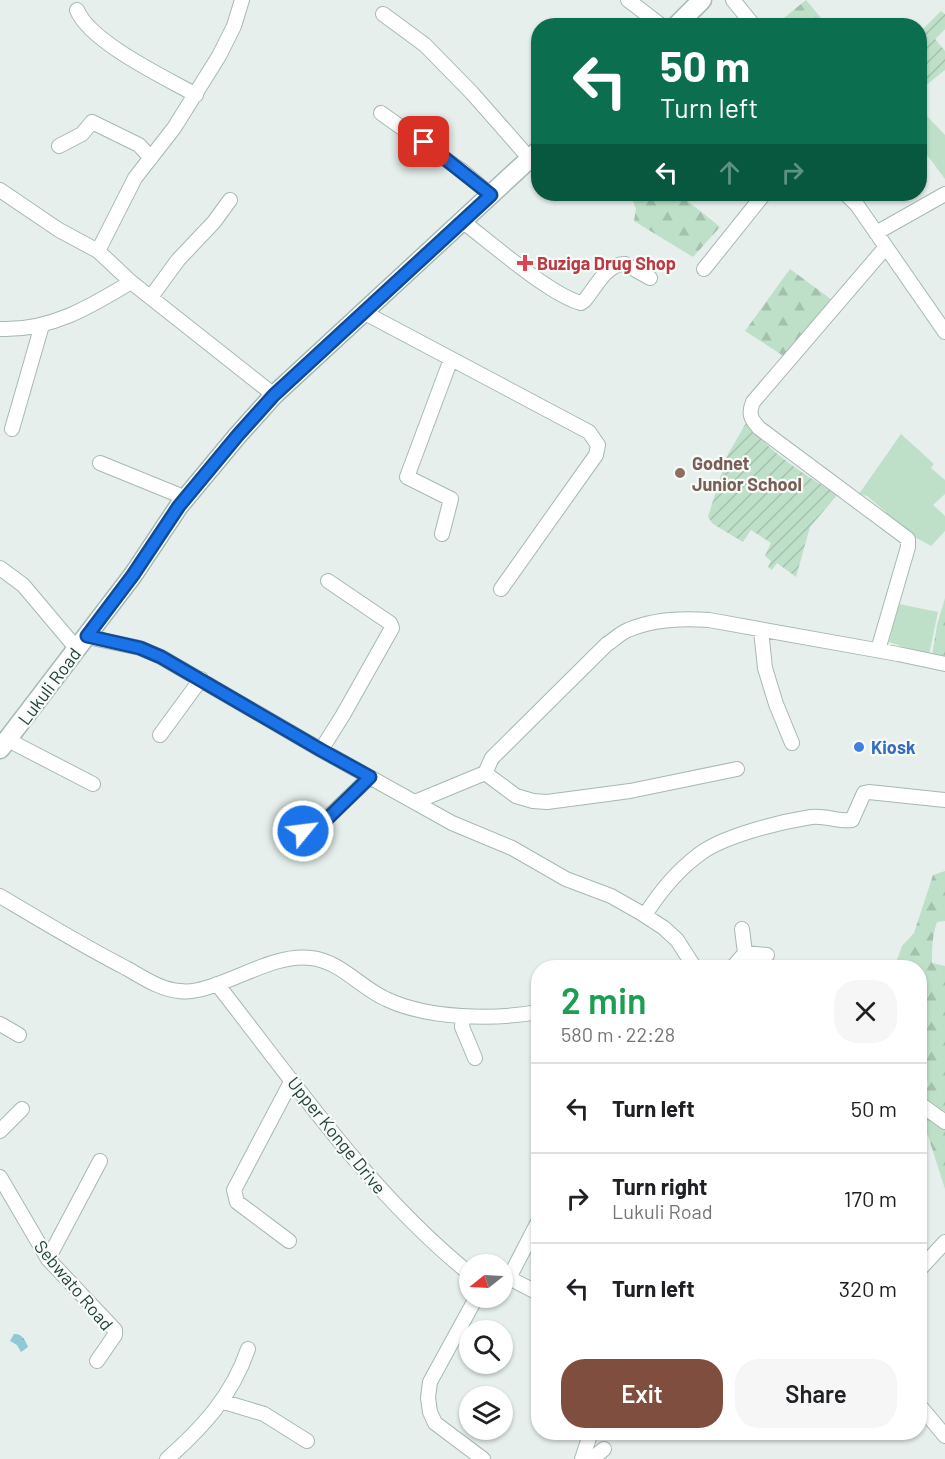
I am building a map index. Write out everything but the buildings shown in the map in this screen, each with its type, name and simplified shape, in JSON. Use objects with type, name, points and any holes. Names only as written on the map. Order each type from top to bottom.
[{"type":"street","points":[[98,250],[135,178],[174,128],[219,56],[234,26],[242,0]]},
{"type":"street","points":[[628,0],[652,18]]},
{"type":"street","points":[[684,18],[702,0]]},
{"type":"street","points":[[733,0],[748,18]]},
{"type":"street","points":[[77,10],[81,21],[106,41],[196,95]]},
{"type":"street","points":[[383,14],[425,45],[531,152]]},
{"type":"street","points":[[381,113],[447,159],[491,195]]},
{"type":"street","points":[[59,146],[82,134],[92,122],[139,145],[151,158]]},
{"type":"street","name":"Lukuli Road","points":[[4,744],[82,643],[186,498],[238,435],[274,395],[531,158]]},
{"type":"street","points":[[0,190],[59,230],[98,250],[131,282],[274,395]]},
{"type":"street","points":[[876,233],[945,194]]},
{"type":"street","points":[[150,297],[178,260],[214,222],[230,200]]},
{"type":"street","points":[[704,268],[758,201]]},
{"type":"street","points":[[851,201],[945,332]]},
{"type":"street","points":[[462,221],[534,276],[572,300],[581,303],[609,269],[620,263],[650,278]]},
{"type":"street","points":[[878,650],[908,547],[908,540],[759,428],[751,418],[750,410],[753,402],[801,344],[885,248]]},
{"type":"street","points":[[0,329],[12,330],[42,325],[79,312],[131,282]]},
{"type":"street","points":[[365,313],[589,432],[598,444],[596,455],[501,589]]},
{"type":"street","points":[[12,429],[42,325]]},
{"type":"street","points":[[442,534],[451,499],[407,477],[451,359]]},
{"type":"street","points":[[100,463],[186,498]]},
{"type":"street","points":[[0,568],[23,585],[82,643],[140,648],[201,679],[321,750],[452,823],[512,848],[566,879],[611,897],[645,915],[677,940],[690,960]]},
{"type":"street","points":[[321,750],[392,628],[390,623],[328,581]]},
{"type":"street","points":[[415,802],[485,774],[492,758],[599,652],[627,630],[684,618],[709,620],[945,664]]},
{"type":"street","points":[[761,630],[765,668],[776,704],[792,743]]},
{"type":"street","points":[[159,735],[201,679]]},
{"type":"street","points":[[4,744],[93,784]]},
{"type":"street","points":[[485,774],[516,796],[547,802],[630,791],[737,769]]},
{"type":"street","points":[[303,831],[328,818],[370,777]]},
{"type":"street","points":[[645,915],[657,896],[698,855],[712,845],[730,838],[773,825],[812,817],[852,820],[864,793],[869,792],[945,800]]},
{"type":"street","points":[[0,896],[94,952],[155,984],[180,992],[199,990],[297,957],[311,957],[325,961],[387,1000],[423,1010],[463,1016],[510,1017],[531,1013]]},
{"type":"street","points":[[739,960],[745,953],[742,929]]},
{"type":"street","points":[[745,953],[767,956]]},
{"type":"street","name":"Upper Konge Drive","points":[[217,984],[356,1161],[410,1222],[459,1264]]},
{"type":"street","points":[[463,1016],[462,1027],[475,1058]]},
{"type":"street","points":[[0,1024],[19,1035]]},
{"type":"street","points":[[289,1241],[237,1202],[234,1190],[292,1080]]},
{"type":"street","points":[[0,1131],[22,1109]]},
{"type":"street","points":[[927,1109],[945,1122]]},
{"type":"street","points":[[48,1259],[100,1161]]},
{"type":"street","name":"Sebwato Road","points":[[1,1180],[48,1259],[115,1330],[115,1335],[97,1361]]},
{"type":"street","points":[[513,1269],[531,1235]]},
{"type":"street","points":[[927,1261],[945,1242]]},
{"type":"street","points":[[513,1284],[531,1291]]},
{"type":"street","points":[[471,1308],[430,1382],[428,1398],[430,1412],[435,1423],[477,1458]]},
{"type":"street","points":[[167,1459],[203,1426],[240,1372],[248,1349]]},
{"type":"street","points":[[221,1401],[264,1414],[307,1442]]},
{"type":"street","points":[[927,1414],[945,1436]]},
{"type":"street","points":[[582,1459],[588,1440]]},
{"type":"street","points":[[592,1459],[604,1449]]},
{"type":"green space","points":[[806,0],[821,18],[784,18]]},
{"type":"green space","points":[[941,11],[945,14],[945,29],[935,39],[945,51],[945,70],[927,84],[927,25]]},
{"type":"green space","points":[[927,116],[945,135],[945,179],[927,155]]},
{"type":"green space","points":[[633,201],[688,201],[720,227],[693,257],[634,221],[636,209]]},
{"type":"green space","points":[[790,269],[832,300],[785,357],[745,331]]},
{"type":"green space","points":[[746,423],[789,463],[838,494],[810,527],[796,577],[777,563],[772,570],[768,567],[771,561],[765,556],[771,543],[751,530],[743,542],[713,524],[708,517],[727,456]]},
{"type":"green space","points":[[901,434],[934,464],[931,468],[945,480],[945,494],[933,505],[945,516],[945,531],[931,546],[885,516],[886,512],[867,496],[859,494]]},
{"type":"green space","points":[[945,598],[945,659],[932,656],[937,625]]},
{"type":"green space","points":[[899,604],[938,612],[929,655],[889,642]]},
{"type":"green space","points":[[945,871],[945,921],[937,922],[935,927],[932,963],[945,966],[945,1189],[927,1133],[927,960],[897,960],[902,946],[914,933],[933,875]]},
{"type":"water","points":[[14,1334],[21,1336],[28,1347],[21,1352],[17,1345],[10,1341]]},
{"type":"place","name":"Buziga Drug Shop","points":[[525,263]]},
{"type":"place","name":"Godnet Junior School","points":[[680,473]]},
{"type":"place","name":"Kiosk","points":[[859,747]]},
{"type":"route","points":[[303,831],[328,818],[370,777],[161,657],[140,648],[87,636],[133,575],[179,506],[274,395],[491,195],[424,142]]}]
